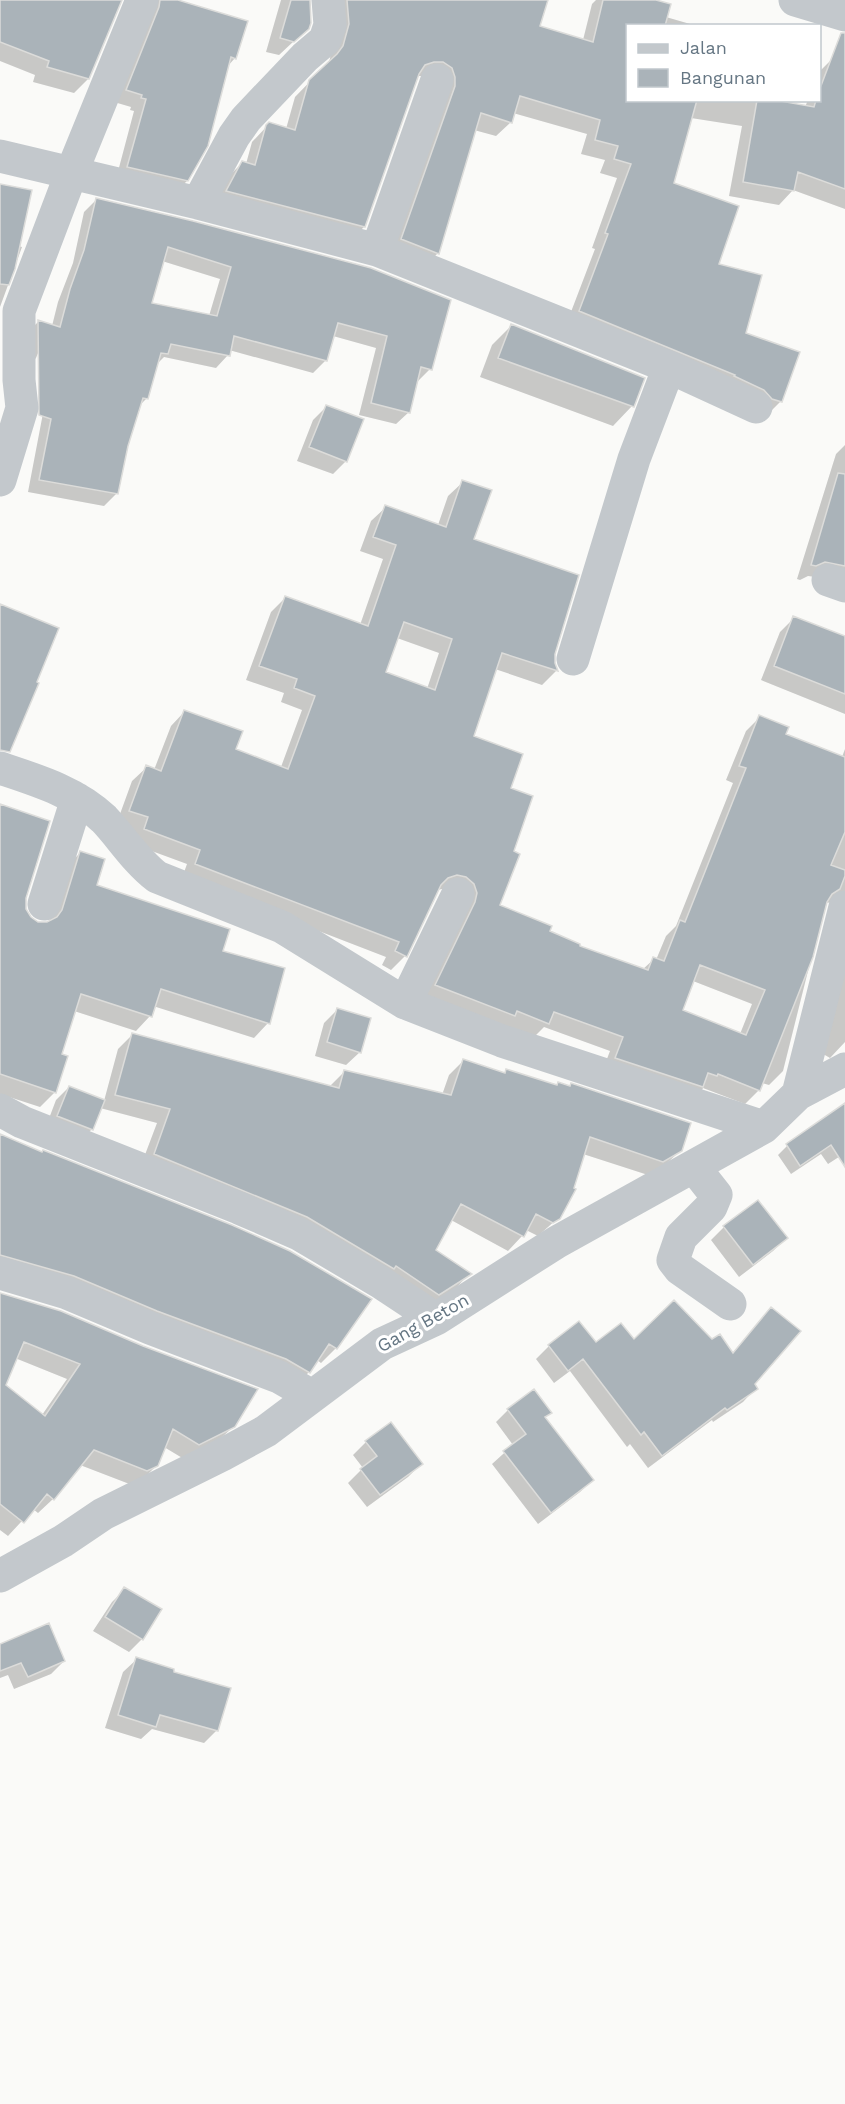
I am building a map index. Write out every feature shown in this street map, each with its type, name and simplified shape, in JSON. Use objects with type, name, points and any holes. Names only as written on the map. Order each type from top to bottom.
[{"type":"street","points":[[0,480],[22,408],[19,380],[19,312],[71,174],[142,0]]},
{"type":"street","points":[[198,203],[234,136],[246,119],[305,57],[325,40],[330,25],[328,0]]},
{"type":"street","points":[[795,0],[845,15]]},
{"type":"street","points":[[377,250],[437,80]]},
{"type":"street","points":[[0,156],[198,203],[377,250],[669,367],[756,406]]},
{"type":"street","points":[[573,659],[634,459],[669,367]]},
{"type":"street","points":[[0,768],[48,784],[77,799],[103,818],[145,868],[157,877],[282,927],[405,1003],[513,1045],[764,1127]]},
{"type":"street","points":[[44,904],[77,799]]},
{"type":"street","points":[[405,1003],[458,894]]},
{"type":"street","points":[[798,1094],[845,907]]},
{"type":"street","name":"Gang Beton","points":[[0,1576],[63,1541],[103,1514],[266,1431],[382,1344],[436,1319],[557,1242],[704,1180],[798,1094],[845,1069]]},
{"type":"street","points":[[0,1110],[22,1122],[239,1208],[298,1234],[380,1282],[436,1319]]},
{"type":"street","points":[[704,1180],[711,1207],[681,1237],[673,1260],[680,1269],[730,1304]]},
{"type":"street","points":[[0,1274],[67,1293],[150,1328],[279,1377],[312,1396]]},
{"type":"building","points":[[0,0],[122,0],[89,79],[47,67],[49,61],[0,42]]},
{"type":"building","points":[[160,0],[178,0],[248,21],[236,59],[231,57],[208,146],[188,181],[127,167],[146,99],[141,98],[142,95],[126,90]]},
{"type":"building","points":[[291,0],[310,0],[309,29],[294,42],[280,38]]},
{"type":"building","points":[[347,0],[548,0],[540,26],[593,42],[603,0],[656,0],[671,4],[666,24],[626,24],[626,102],[696,102],[674,183],[739,206],[719,264],[762,275],[746,333],[800,352],[782,402],[772,399],[764,390],[735,375],[579,311],[631,164],[614,159],[618,146],[595,140],[600,120],[520,96],[512,123],[481,113],[439,254],[401,239],[455,86],[452,68],[443,62],[425,65],[419,74],[365,227],[226,191],[242,161],[255,165],[266,125],[269,122],[295,130],[309,80],[343,46],[349,24]]},
{"type":"building","points":[[841,33],[845,33],[845,189],[798,172],[794,191],[743,182],[757,102],[786,102],[814,107],[815,102],[821,102],[821,86]]},
{"type":"building","points":[[0,184],[32,190],[15,269],[9,285],[0,284]]},
{"type":"building","points":[[96,198],[371,268],[451,300],[432,370],[421,367],[410,413],[371,403],[387,336],[338,323],[327,361],[234,336],[230,356],[171,344],[168,354],[161,353],[148,399],[143,398],[128,446],[118,494],[39,480],[51,419],[39,415],[38,320],[60,327],[84,250]],"holes":[[[168,247],[231,267],[217,316],[152,303]]]},
{"type":"building","points":[[511,324],[645,378],[634,407],[498,358]]},
{"type":"building","points":[[326,405],[364,419],[347,462],[309,447]]},
{"type":"building","points":[[838,473],[845,474],[845,566],[825,562],[816,566],[811,565]]},
{"type":"building","points":[[462,480],[492,490],[474,539],[579,575],[555,654],[558,671],[502,653],[474,736],[523,754],[511,788],[533,796],[514,851],[520,854],[500,905],[552,926],[550,931],[580,946],[648,970],[653,957],[664,961],[680,920],[685,922],[746,768],[739,766],[759,715],[789,727],[786,734],[845,757],[845,832],[831,865],[845,870],[845,876],[840,889],[832,894],[827,902],[813,957],[760,1091],[718,1074],[717,1076],[708,1073],[703,1087],[615,1058],[623,1037],[554,1012],[549,1024],[517,1011],[515,1016],[435,985],[475,902],[477,893],[474,884],[466,877],[457,875],[448,878],[441,885],[407,957],[395,951],[399,942],[195,864],[200,850],[144,829],[148,817],[129,811],[146,765],[161,771],[184,710],[243,731],[236,749],[288,769],[315,696],[294,688],[297,679],[259,666],[285,596],[368,626],[396,545],[373,537],[385,505],[446,527]],"holes":[[[404,622],[452,639],[435,690],[386,672]],[[700,965],[765,990],[746,1035],[683,1010]]]},
{"type":"building","points":[[0,604],[59,628],[10,752],[0,750]]},
{"type":"building","points":[[793,616],[845,636],[845,694],[774,666]]},
{"type":"building","points":[[0,804],[50,821],[26,898],[26,909],[31,917],[38,922],[47,922],[57,917],[62,910],[80,851],[105,859],[97,885],[230,929],[223,951],[285,968],[270,1024],[161,989],[152,1017],[81,994],[62,1054],[68,1056],[56,1093],[0,1074]]},
{"type":"building","points":[[337,1008],[371,1018],[361,1053],[327,1042]]},
{"type":"building","points":[[132,1033],[339,1088],[344,1070],[451,1095],[463,1059],[505,1073],[506,1069],[557,1085],[558,1082],[570,1086],[571,1083],[691,1123],[682,1151],[663,1162],[590,1137],[574,1188],[576,1189],[560,1219],[553,1223],[536,1214],[524,1237],[461,1204],[436,1250],[472,1274],[439,1295],[396,1266],[394,1269],[307,1217],[154,1154],[170,1109],[115,1095]]},
{"type":"building","points":[[69,1086],[105,1100],[93,1130],[57,1116]]},
{"type":"building","points":[[845,1103],[845,1167],[831,1145],[800,1166],[786,1144]]},
{"type":"building","points":[[0,1134],[232,1225],[290,1251],[372,1299],[337,1349],[329,1344],[310,1373],[286,1359],[157,1311],[74,1276],[0,1255]]},
{"type":"building","points":[[758,1200],[788,1238],[753,1265],[723,1226]]},
{"type":"building","points":[[0,1293],[61,1311],[143,1346],[258,1389],[235,1427],[199,1445],[173,1429],[158,1466],[147,1471],[94,1450],[54,1500],[47,1494],[24,1523],[0,1504]],"holes":[[[24,1342],[80,1364],[45,1416],[6,1385]]]},
{"type":"building","points":[[674,1300],[712,1339],[720,1334],[733,1353],[771,1307],[801,1331],[755,1384],[758,1389],[727,1410],[725,1408],[662,1456],[644,1432],[641,1435],[583,1359],[568,1371],[548,1345],[579,1321],[596,1342],[621,1323],[634,1339]]},
{"type":"building","points":[[534,1389],[552,1413],[545,1417],[594,1480],[551,1513],[503,1451],[526,1434],[507,1409]]},
{"type":"building","points":[[391,1422],[423,1464],[380,1495],[360,1469],[377,1456],[365,1441]]},
{"type":"building","points":[[124,1587],[162,1609],[143,1640],[105,1617]]},
{"type":"building","points":[[49,1623],[65,1661],[28,1677],[21,1663],[0,1671],[0,1644]]},
{"type":"building","points":[[136,1657],[174,1669],[174,1672],[231,1688],[218,1731],[160,1715],[156,1727],[118,1715]]}]
